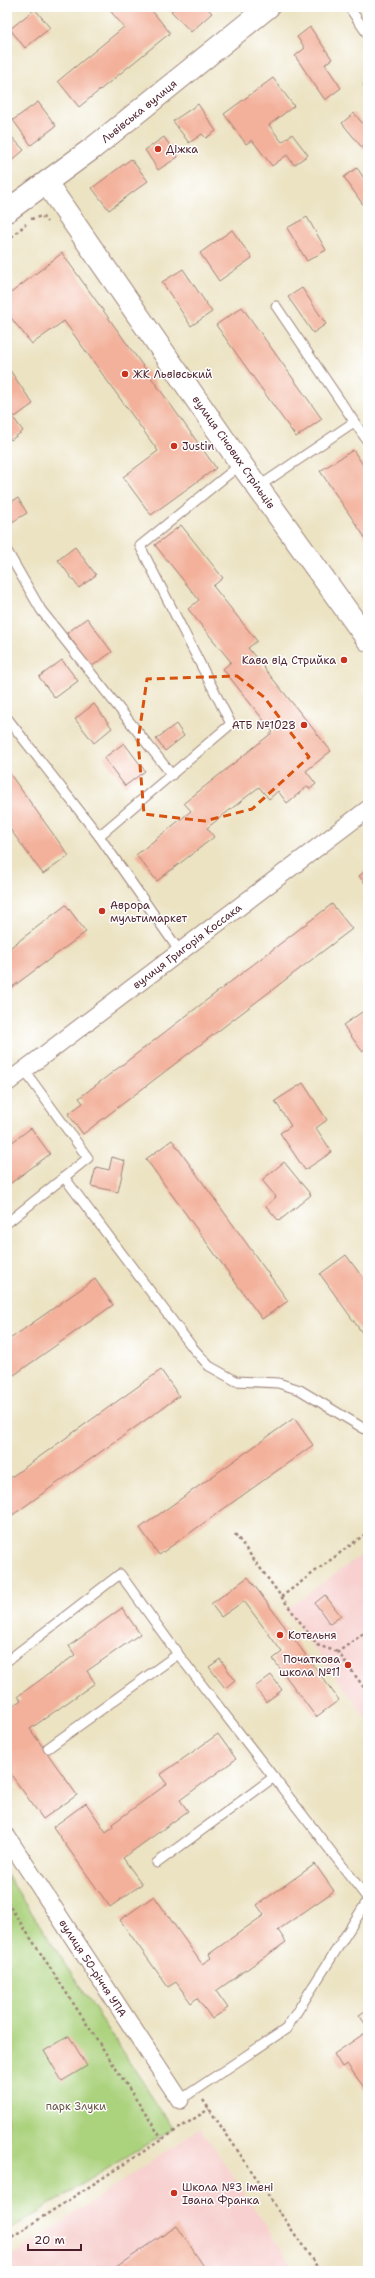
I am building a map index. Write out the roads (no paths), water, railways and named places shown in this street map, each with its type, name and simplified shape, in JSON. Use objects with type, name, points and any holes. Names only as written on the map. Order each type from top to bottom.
[{"type":"street","name":"Львівська вулиця","points":[[7,211],[17,202],[47,184],[268,7]]},
{"type":"street","name":"вулиця Січових Стрільців","points":[[47,184],[241,464],[368,640]]},
{"type":"street","name":"вулиця Григорія Коссака","points":[[7,1083],[368,809]]},
{"type":"street","name":"вулиця 50-річчя УПА","points":[[7,1837],[180,2100]]},
{"type":"lane","points":[[349,7],[368,35]]},
{"type":"lane","points":[[276,306],[354,422],[365,432],[368,442]]},
{"type":"lane","points":[[258,487],[354,422]]},
{"type":"lane","points":[[99,836],[231,724],[140,546],[241,464]]},
{"type":"lane","points":[[7,551],[41,610],[172,775]]},
{"type":"lane","points":[[7,718],[99,836],[180,952]]},
{"type":"lane","points":[[7,1223],[88,1158],[24,1070]]},
{"type":"lane","points":[[64,1177],[193,1348],[209,1366],[236,1381],[278,1383],[300,1390],[368,1431]]},
{"type":"lane","points":[[7,1661],[120,1574],[178,1654],[368,1900],[286,2029],[180,2100]]},
{"type":"lane","points":[[48,1748],[178,1654]]},
{"type":"lane","points":[[157,1863],[274,1777]]},
{"type":"place","name":"Діжка","points":[[158,149]]},
{"type":"place","name":"ЖК Львівський","points":[[125,374]]},
{"type":"place","name":"Justin","points":[[174,446]]},
{"type":"place","name":"Кава від Стрийка","points":[[344,660]]},
{"type":"place","name":"АТБ №1028","points":[[304,725]]},
{"type":"place","name":"Аврора мультимаркет","points":[[102,911]]},
{"type":"place","name":"Котельня","points":[[280,1635]]},
{"type":"place","name":"Початкова школа №11","points":[[348,1665]]},
{"type":"place","name":"Школа №3 імені Івана Франка","points":[[174,2193]]},
{"type":"park label","name":"парк Злуки","points":[[76,2106]]}]
